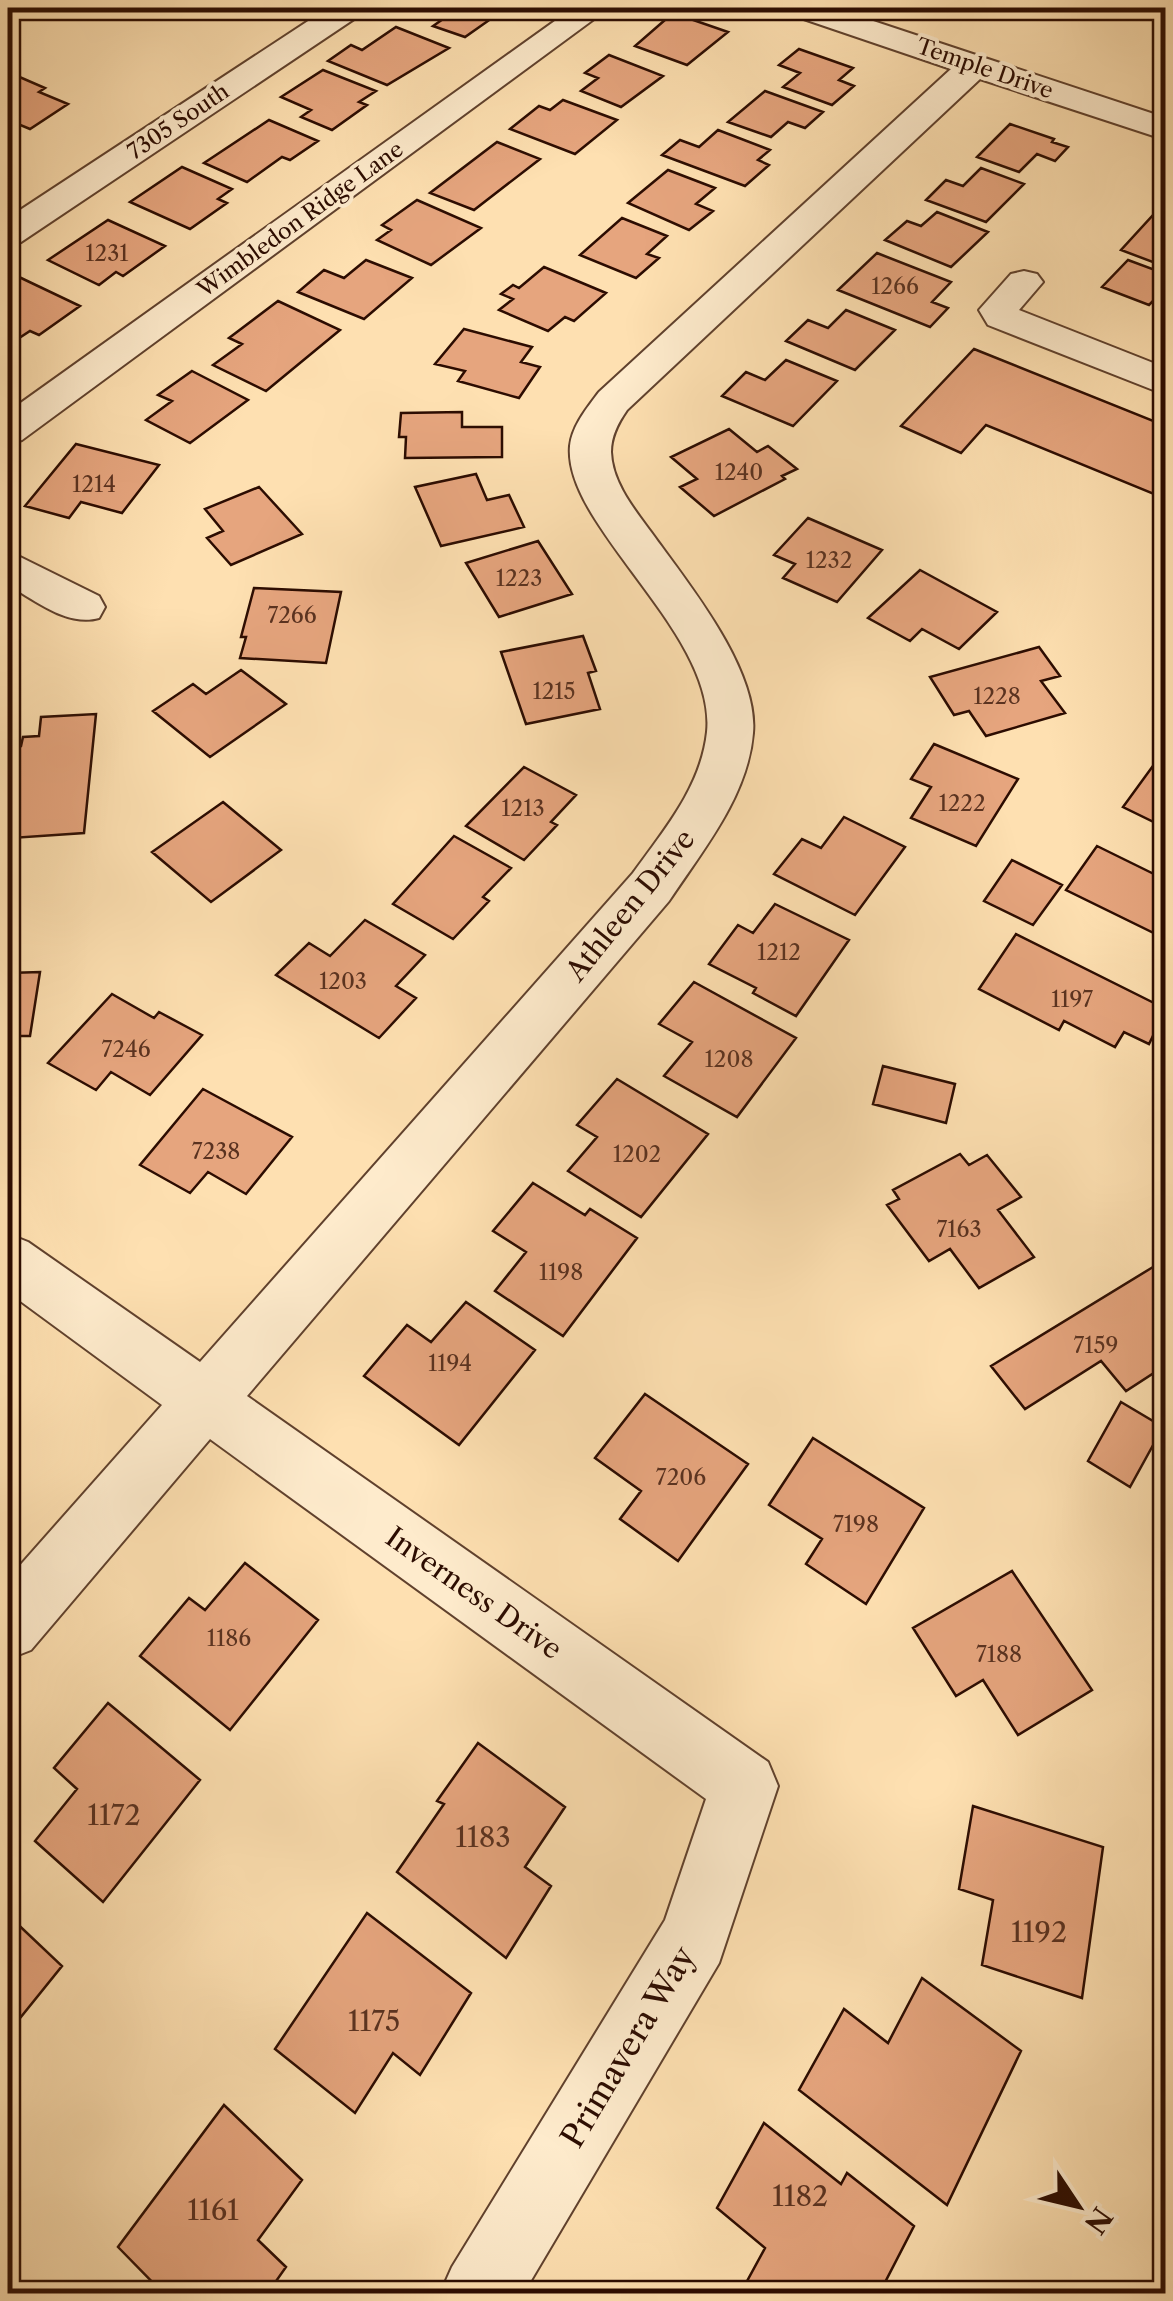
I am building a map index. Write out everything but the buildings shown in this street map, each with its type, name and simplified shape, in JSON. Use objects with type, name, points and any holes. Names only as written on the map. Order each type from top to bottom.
[{"type":"street","name":"7305 South","points":[[8,234],[348,8]]},
{"type":"street","name":"Wimbledon Ridge Lane","points":[[8,431],[593,8]]},
{"type":"street","name":"Temple Drive","points":[[803,8],[1166,130]]},
{"type":"street","name":"Athleen Drive","points":[[8,1626],[651,887],[716,786],[731,718],[721,680],[607,501],[592,471],[588,445],[597,422],[613,401],[975,65]]},
{"type":"street","points":[[1024,282],[998,310],[1002,317],[1166,383]]},
{"type":"street","points":[[8,566],[83,607]]},
{"type":"street","name":"Inverness Drive","points":[[8,1260],[744,1786]]},
{"type":"street","name":"Primavera Way","points":[[479,2294],[694,1938],[744,1786]]}]
